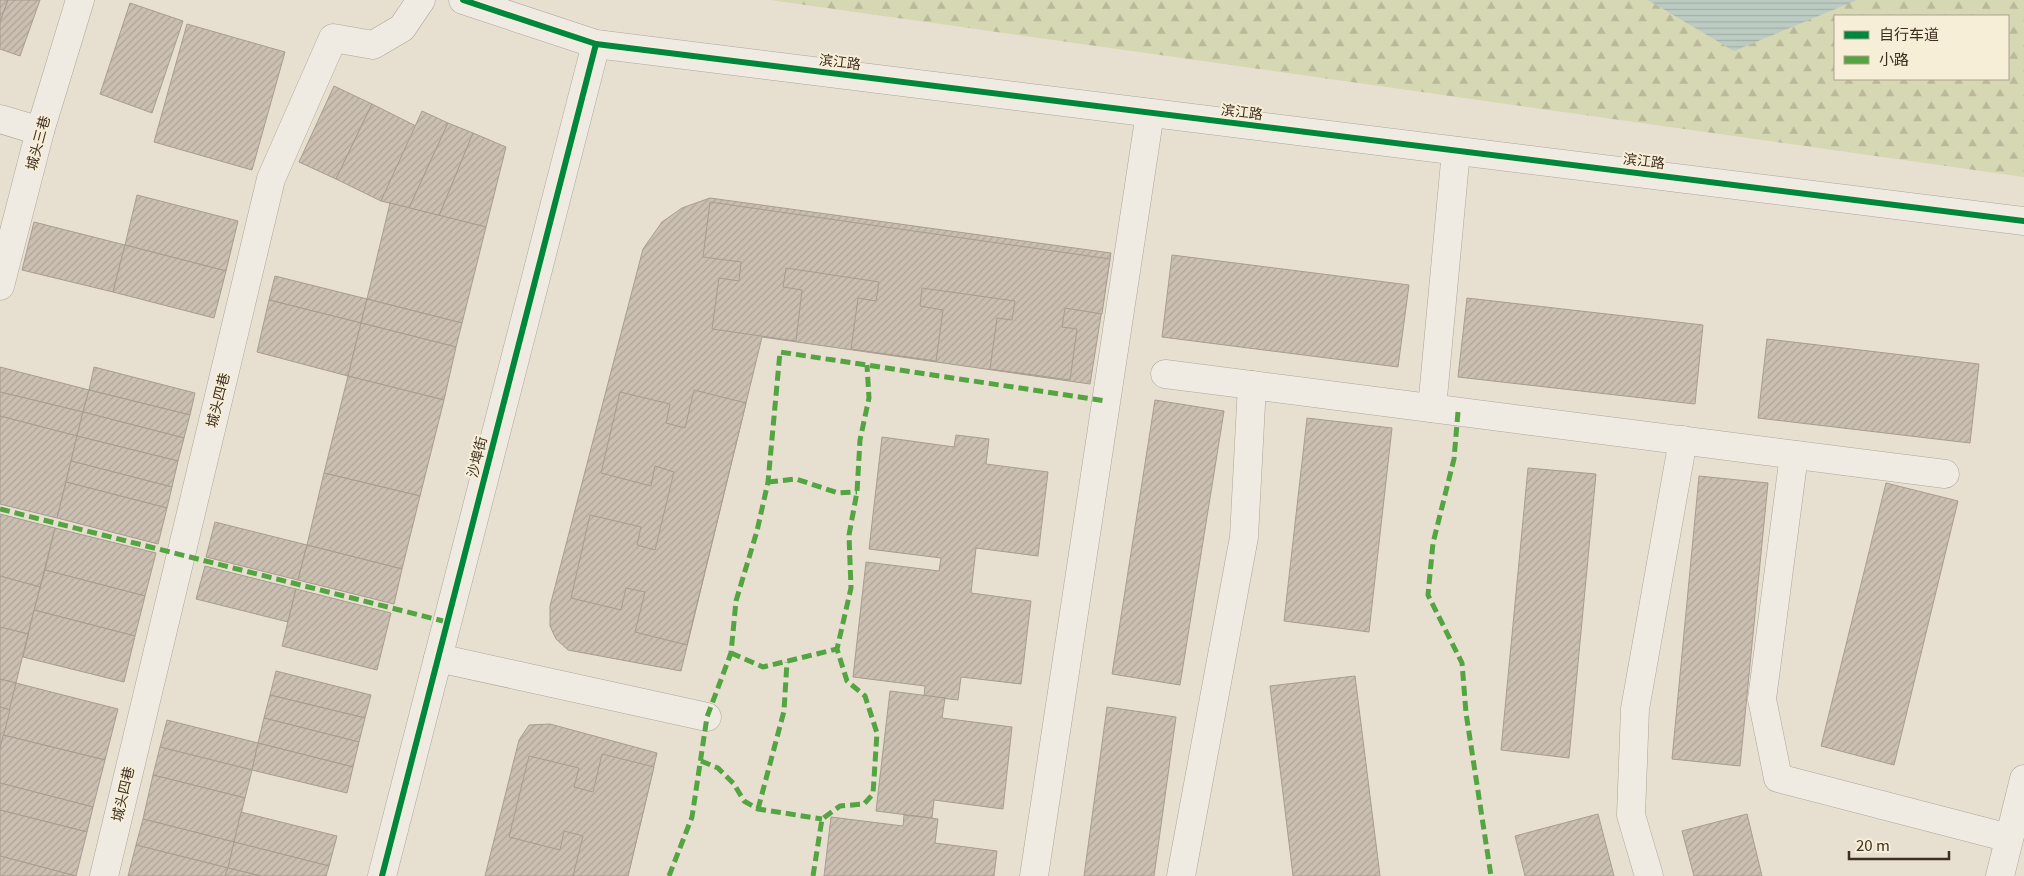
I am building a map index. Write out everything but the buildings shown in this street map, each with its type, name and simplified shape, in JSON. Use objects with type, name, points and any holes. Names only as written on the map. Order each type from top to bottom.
[{"type":"street","name":"城头三巷","points":[[0,286],[40,131],[80,0]]},
{"type":"street","name":"城头四巷","points":[[104,876],[271,179],[333,38],[373,45],[402,28],[421,0]]},
{"type":"street","name":"滨江路","points":[[463,0],[596,44],[2024,221]]},
{"type":"street","name":"沙埠街","points":[[382,876],[596,44]]},
{"type":"street","points":[[1034,876],[1150,113]]},
{"type":"street","points":[[0,118],[40,131]]},
{"type":"street","points":[[1432,408],[1456,151]]},
{"type":"street","points":[[1165,374],[1945,474]]},
{"type":"street","points":[[1181,876],[1244,537],[1252,385]]},
{"type":"street","points":[[1649,876],[1631,815],[1635,708],[1683,440]]},
{"type":"street","points":[[1794,455],[1762,699],[1778,778],[2009,838]]},
{"type":"street","points":[[438,658],[707,717]]},
{"type":"street","points":[[2000,876],[2024,779]]},
{"type":"green space","points":[[770,0],[2024,0],[2024,177]]},
{"type":"shaded area","points":[[1648,0],[1857,0],[1734,51]]},
{"type":"marked path","points":[[669,876],[692,817],[707,717],[731,653],[736,601],[757,531],[768,482],[780,352],[1106,401]]},
{"type":"marked path","points":[[813,876],[822,819],[840,806],[864,804],[873,794],[877,733],[865,696],[847,681],[837,649],[851,588],[849,535],[857,492],[860,440],[869,398],[867,365]]},
{"type":"marked path","points":[[1458,412],[1454,459],[1433,543],[1428,595],[1462,663],[1466,713],[1491,876]]},
{"type":"marked path","points":[[768,482],[796,479],[838,493],[857,492]]},
{"type":"marked path","points":[[0,509],[447,622]]},
{"type":"marked path","points":[[731,653],[763,667],[837,649]]},
{"type":"marked path","points":[[758,809],[784,711],[787,662]]},
{"type":"marked path","points":[[701,761],[718,768],[734,784],[744,801],[758,809],[822,819]]},
{"type":"cycle path","points":[[463,0],[596,44],[2024,221]]},
{"type":"cycle path","points":[[382,876],[596,44]]}]
